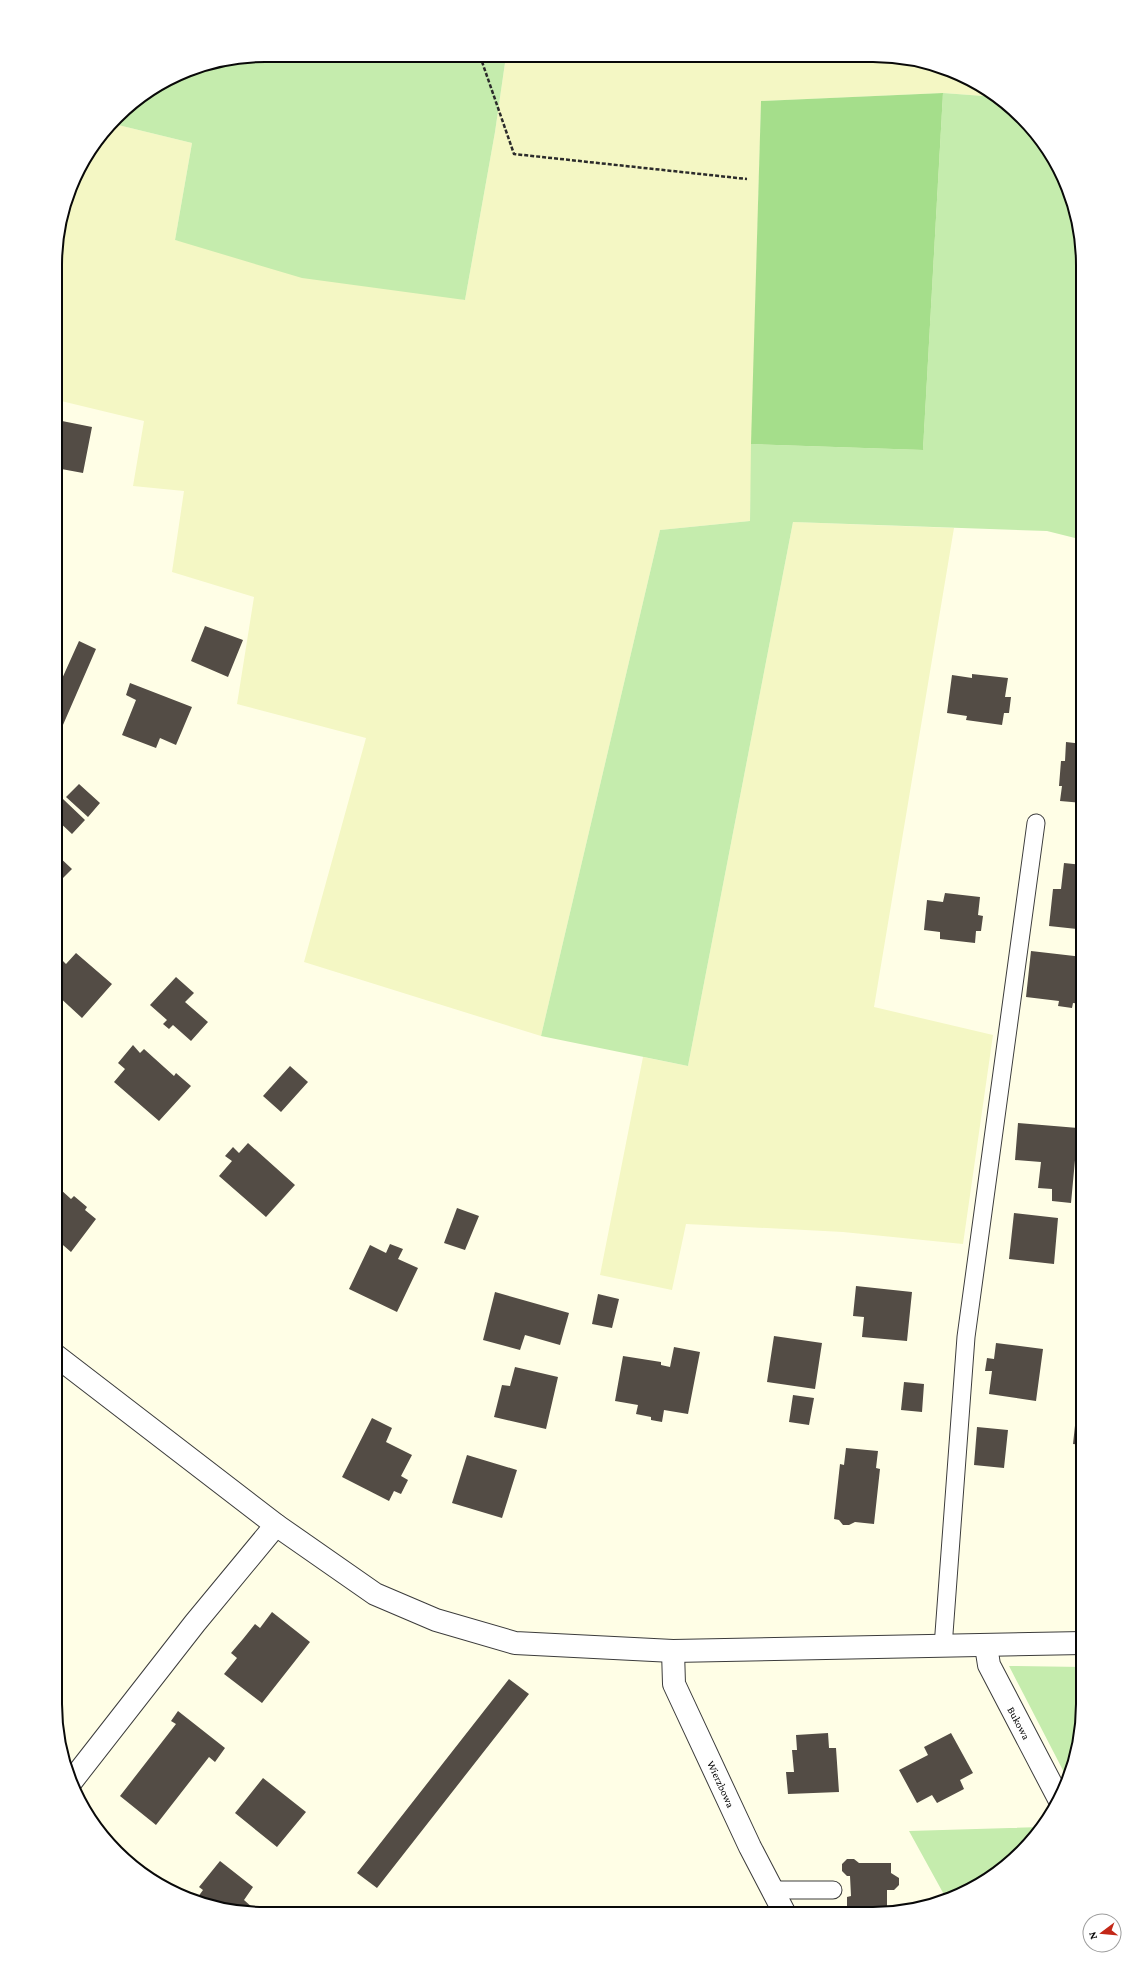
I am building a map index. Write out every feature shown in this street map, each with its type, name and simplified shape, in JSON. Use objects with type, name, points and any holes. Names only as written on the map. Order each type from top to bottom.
[{"type":"street","points":[[62,1360],[276,1525],[374,1594],[436,1620],[514,1643],[673,1651],[1076,1644]]},
{"type":"street","points":[[75,1776],[195,1623],[276,1525]]},
{"type":"street","name":"Bukowa","points":[[986,1646],[989,1666],[1056,1793]]},
{"type":"street","name":"Wierzbowa","points":[[673,1651],[674,1684],[750,1847],[781,1907]]},
{"type":"lane","points":[[943,1647],[966,1337],[1036,823]]},
{"type":"lane","points":[[772,1890],[833,1890]]},
{"type":"path","points":[[482,62],[514,154],[747,179]]},
{"type":"green space","points":[[252,62],[505,62],[495,132],[465,300],[302,278],[175,240],[192,143],[118,125],[141,104],[163,89],[187,77],[225,66]]},
{"type":"green space","points":[[505,62],[886,62],[926,69],[951,77],[986,96],[943,93],[761,101],[750,521],[660,530],[541,1036],[304,962],[366,738],[237,704],[254,597],[172,572],[184,491],[133,486],[144,421],[62,401],[62,252],[66,225],[77,187],[89,163],[118,125],[192,143],[175,240],[465,300],[495,132]]},
{"type":"green space","points":[[943,93],[986,96],[1017,121],[1042,152],[1061,187],[1072,225],[1076,252],[1076,538],[1047,531],[793,522],[688,1066],[541,1036],[660,530],[750,521],[751,444],[923,450]]},
{"type":"green space","points":[[943,93],[923,450],[751,444],[761,101]]},
{"type":"green space","points":[[793,522],[954,528],[874,1007],[993,1035],[963,1244],[843,1232],[686,1224],[672,1290],[600,1275],[643,1057],[688,1066]]},
{"type":"green space","points":[[1009,1666],[1076,1667],[1076,1717],[1072,1744],[1064,1772]]},
{"type":"green space","points":[[1035,1827],[1017,1848],[997,1865],[975,1880],[944,1894],[909,1831]]},
{"type":"building","points":[[62,421],[92,427],[83,473],[62,469]]},
{"type":"building","points":[[205,626],[243,640],[228,677],[191,661]]},
{"type":"building","points":[[79,641],[96,649],[62,727],[62,679]]},
{"type":"building","points":[[972,674],[1008,678],[1005,697],[1011,697],[1009,713],[1004,713],[1002,725],[966,720],[967,716],[947,713],[952,675],[972,678]]},
{"type":"building","points":[[130,683],[192,707],[176,745],[160,738],[156,748],[122,735],[136,700],[126,695]]},
{"type":"building","points":[[1066,742],[1076,743],[1076,802],[1060,801],[1062,786],[1059,786],[1061,761],[1065,761]]},
{"type":"building","points":[[79,784],[100,803],[88,817],[66,797]]},
{"type":"building","points":[[63,799],[85,820],[72,834],[62,825]]},
{"type":"building","points":[[62,860],[72,869],[62,879]]},
{"type":"building","points":[[1064,863],[1076,864],[1076,929],[1049,926],[1053,889],[1061,889]]},
{"type":"building","points":[[945,893],[980,897],[978,915],[983,916],[981,931],[976,931],[975,943],[940,939],[940,932],[924,930],[927,900],[943,902]]},
{"type":"building","points":[[1031,951],[1076,956],[1076,1003],[1073,1003],[1072,1008],[1058,1006],[1059,1001],[1026,997]]},
{"type":"building","points":[[76,953],[112,984],[82,1018],[62,1000],[62,960],[66,964]]},
{"type":"building","points":[[176,977],[194,993],[185,1002],[208,1022],[191,1041],[173,1025],[169,1029],[163,1024],[167,1020],[150,1005]]},
{"type":"building","points":[[133,1045],[140,1053],[144,1049],[174,1076],[176,1073],[191,1086],[159,1121],[114,1082],[125,1069],[118,1063]]},
{"type":"building","points":[[290,1066],[308,1082],[281,1112],[263,1096]]},
{"type":"building","points":[[1018,1123],[1076,1128],[1076,1149],[1071,1203],[1052,1201],[1052,1189],[1038,1188],[1041,1162],[1015,1160]]},
{"type":"building","points":[[248,1143],[295,1185],[266,1217],[219,1176],[232,1161],[225,1156],[233,1147],[239,1153]]},
{"type":"building","points":[[62,1191],[71,1199],[74,1196],[87,1207],[85,1210],[96,1219],[71,1252],[62,1244]]},
{"type":"building","points":[[457,1208],[479,1216],[465,1250],[444,1243]]},
{"type":"building","points":[[1014,1213],[1058,1218],[1054,1264],[1009,1259]]},
{"type":"building","points":[[390,1244],[403,1249],[398,1259],[418,1268],[397,1312],[349,1289],[370,1245],[386,1253]]},
{"type":"building","points":[[856,1286],[912,1292],[907,1341],[862,1337],[864,1317],[853,1316]]},
{"type":"building","points":[[495,1292],[569,1313],[560,1345],[525,1335],[520,1350],[483,1340]]},
{"type":"building","points":[[598,1294],[619,1299],[612,1328],[592,1324]]},
{"type":"building","points":[[774,1336],[822,1343],[815,1389],[767,1382]]},
{"type":"building","points":[[996,1343],[1043,1349],[1036,1401],[989,1394],[992,1371],[985,1371],[987,1358],[994,1359]]},
{"type":"building","points":[[674,1347],[700,1352],[688,1414],[664,1410],[662,1422],[651,1420],[651,1417],[636,1414],[638,1405],[615,1401],[623,1356],[661,1362],[661,1365],[670,1367]]},
{"type":"building","points":[[515,1367],[558,1377],[546,1429],[494,1417],[502,1385],[510,1386]]},
{"type":"building","points":[[904,1382],[924,1384],[922,1412],[901,1410]]},
{"type":"building","points":[[793,1395],[814,1398],[809,1425],[789,1422]]},
{"type":"building","points":[[1076,1416],[1076,1444],[1073,1444]]},
{"type":"building","points":[[372,1418],[392,1428],[386,1442],[412,1455],[401,1476],[408,1480],[401,1494],[394,1491],[389,1501],[342,1477]]},
{"type":"building","points":[[977,1427],[1008,1430],[1004,1468],[974,1465]]},
{"type":"building","points":[[846,1448],[878,1451],[876,1468],[880,1469],[874,1524],[855,1522],[849,1525],[843,1525],[839,1520],[834,1519],[840,1464],[844,1465]]},
{"type":"building","points":[[467,1455],[517,1470],[502,1518],[452,1503]]},
{"type":"building","points":[[272,1612],[310,1642],[262,1703],[224,1674],[237,1658],[231,1653],[255,1624],[260,1628]]},
{"type":"building","points":[[509,1679],[529,1694],[377,1888],[357,1873]]},
{"type":"building","points":[[178,1711],[225,1748],[215,1762],[209,1757],[156,1825],[120,1796],[176,1724],[171,1721]]},
{"type":"building","points":[[828,1733],[829,1748],[836,1748],[839,1792],[788,1794],[786,1772],[794,1772],[792,1750],[797,1750],[796,1735]]},
{"type":"building","points":[[951,1733],[973,1773],[960,1780],[964,1789],[937,1803],[932,1795],[917,1803],[899,1770],[928,1755],[924,1747]]},
{"type":"building","points":[[263,1778],[306,1812],[277,1847],[235,1813]]},
{"type":"building","points":[[847,1859],[854,1859],[859,1863],[891,1863],[891,1873],[899,1878],[899,1885],[894,1890],[887,1890],[887,1907],[847,1907],[847,1897],[851,1896],[850,1876],[847,1876],[842,1871],[842,1864]]},
{"type":"building","points":[[220,1861],[253,1887],[244,1900],[252,1907],[225,1903],[199,1896],[203,1890],[199,1887]]}]
